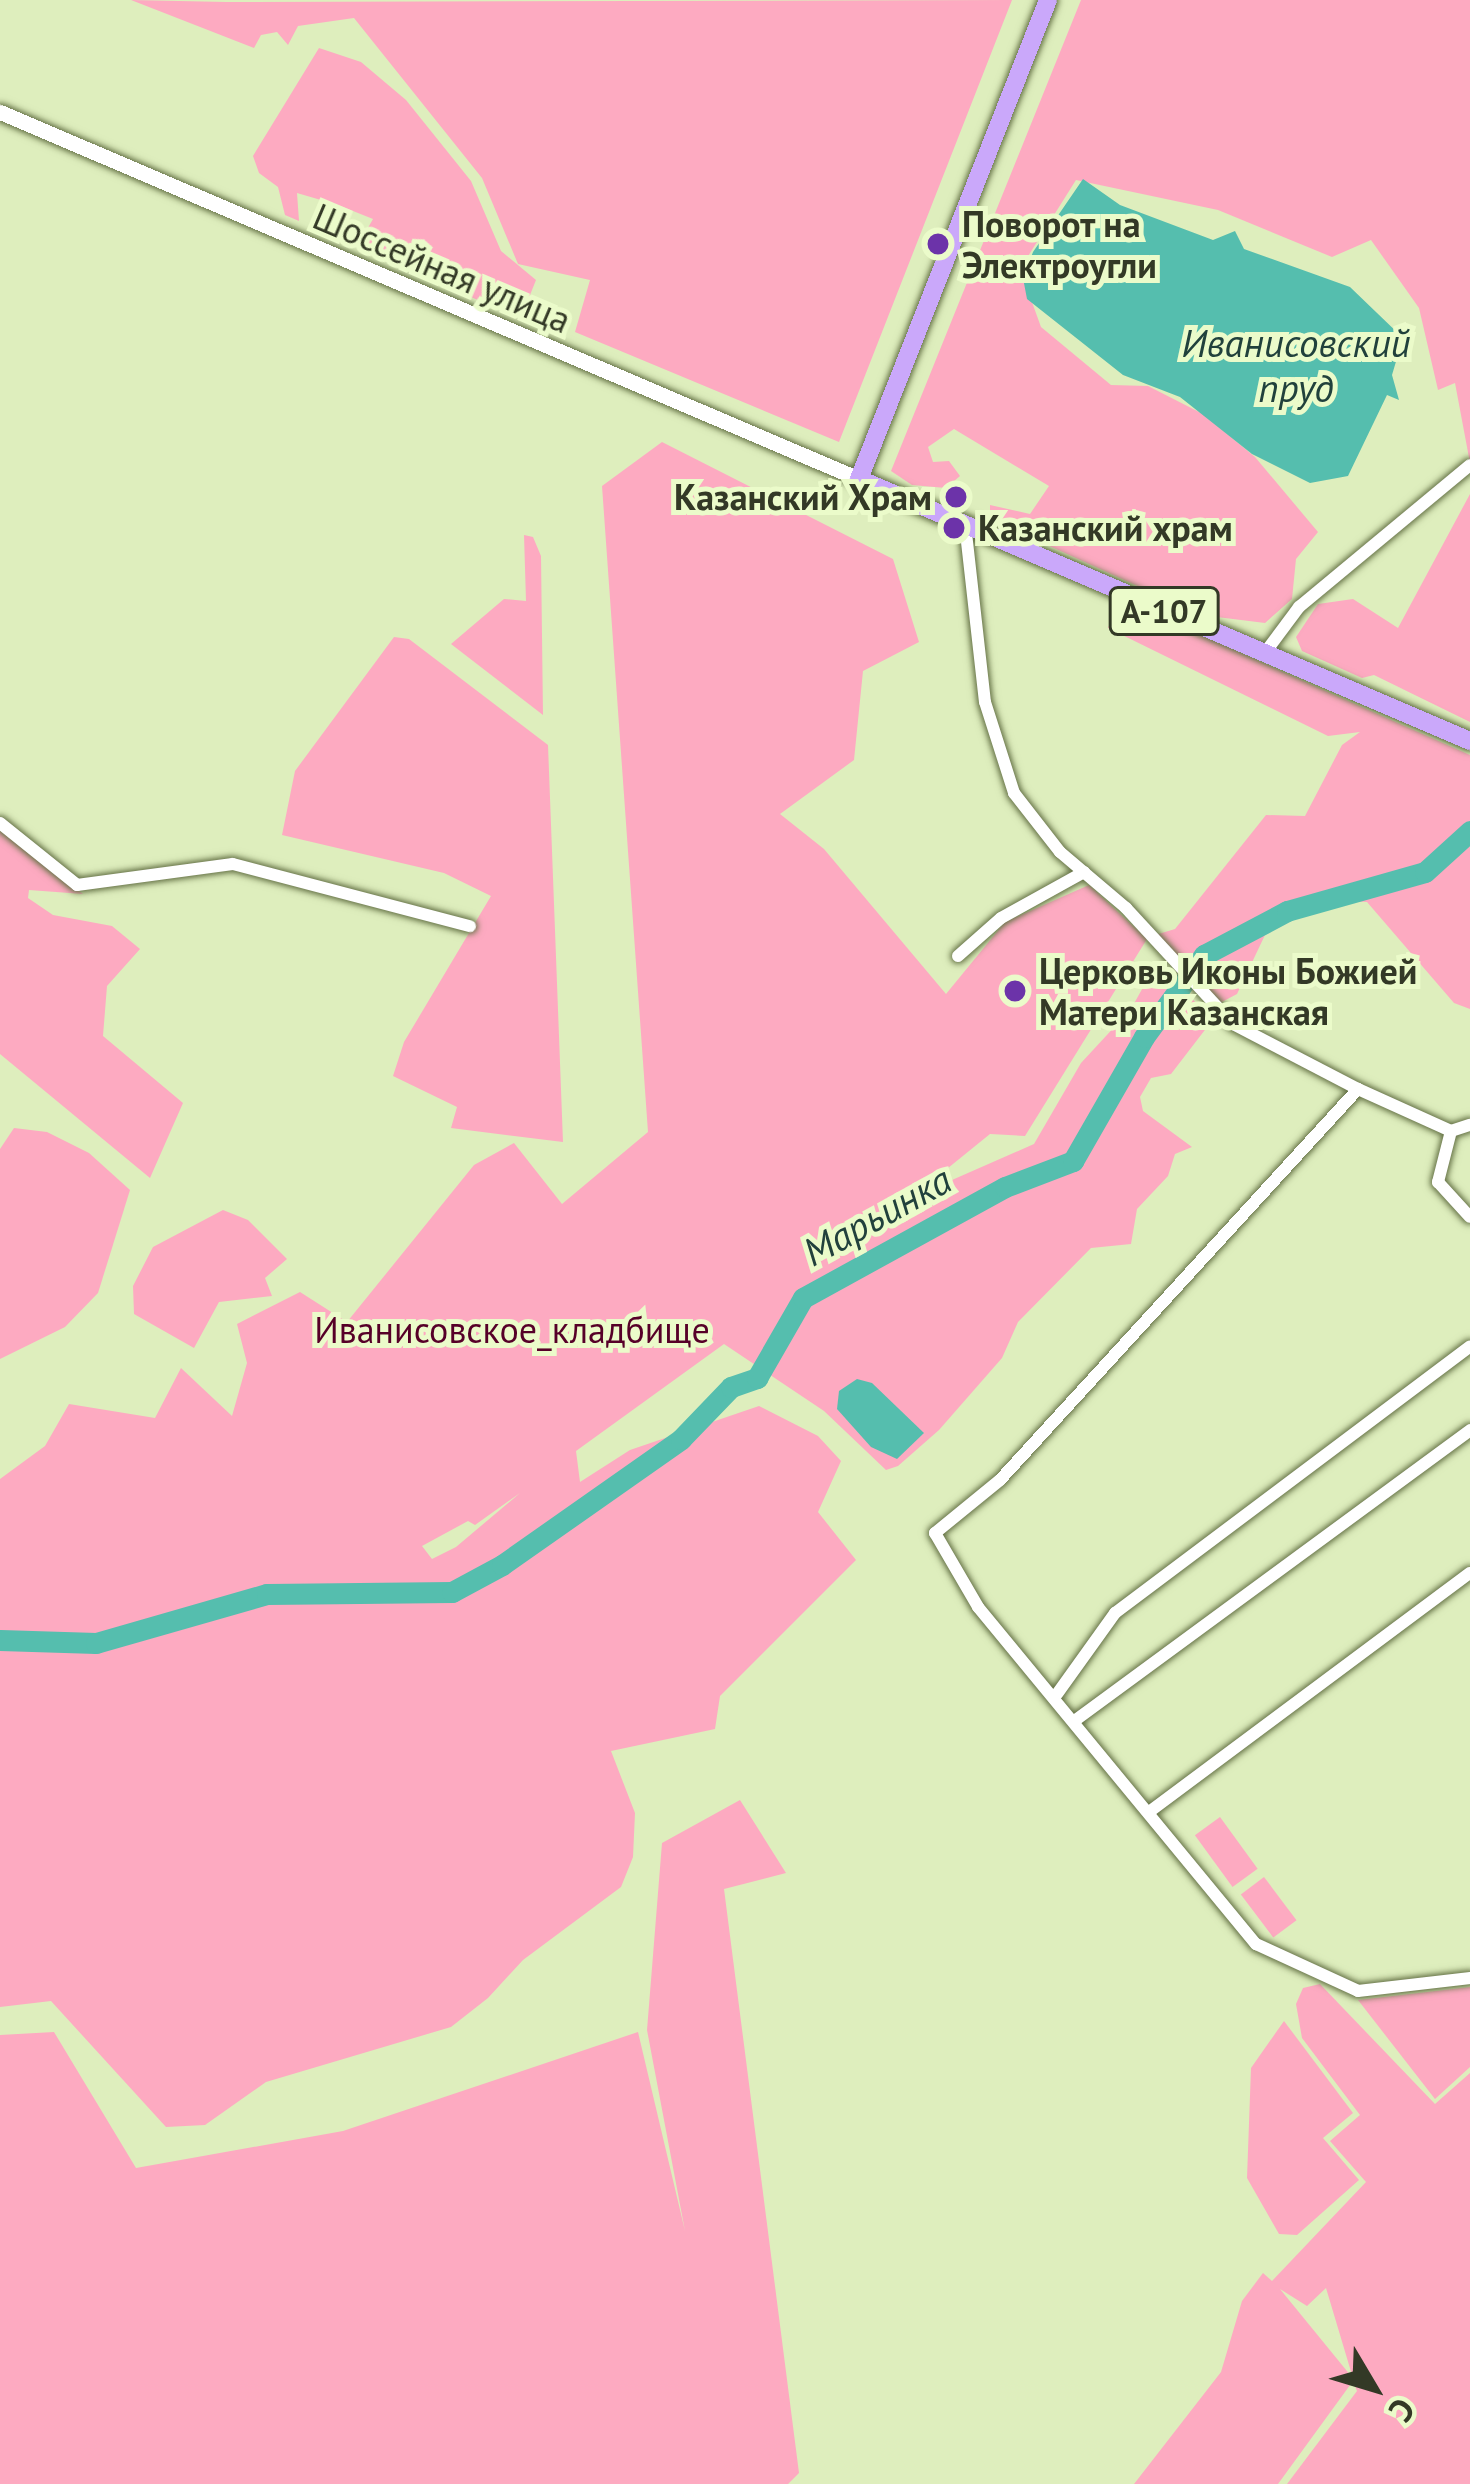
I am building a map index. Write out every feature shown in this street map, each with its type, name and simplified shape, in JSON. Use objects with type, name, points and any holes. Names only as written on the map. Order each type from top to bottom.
[{"type":"highway","points":[[859,479],[1048,0]]},
{"type":"highway","name":"А-107","points":[[859,479],[1470,741]]},
{"type":"street","name":"Шоссейная улица","points":[[0,112],[859,479]]},
{"type":"street","points":[[1264,654],[1299,607],[1470,466]]},
{"type":"street","points":[[965,524],[999,765],[1035,822],[1185,980],[1267,1048],[1451,1131],[1470,1125]]},
{"type":"street","points":[[0,823],[76,885],[233,864],[470,926]]},
{"type":"street","points":[[958,956],[1000,918],[1084,872]]},
{"type":"street","points":[[1358,1089],[1000,1480],[935,1533],[979,1607],[1057,1694],[1256,1944],[1358,1991],[1470,1978]]},
{"type":"street","points":[[1451,1131],[1438,1182],[1470,1217]]},
{"type":"street","points":[[1057,1694],[1115,1613],[1470,1346]]},
{"type":"street","points":[[1077,1719],[1470,1430]]},
{"type":"street","points":[[1149,1812],[1470,1573]]},
{"type":"green space","points":[[131,0],[1012,0],[839,442],[575,332],[590,280],[518,264],[482,178],[354,18],[298,26],[288,45],[277,32],[261,35],[254,48]]},
{"type":"green space","points":[[1081,0],[1470,0],[1470,463],[1455,383],[1438,390],[1419,308],[1371,240],[1332,257],[1218,210],[1076,180],[1020,269],[1041,327],[1111,385],[1148,386],[1203,414],[1255,457],[1318,532],[1296,559],[1292,599],[1265,623],[1201,615],[990,519],[990,505],[1030,514],[1049,486],[954,429],[928,447],[933,462],[949,461],[960,476],[946,488],[912,485],[891,471]]},
{"type":"green space","points":[[319,48],[361,62],[406,100],[471,181],[501,251],[536,280],[524,310],[497,308],[368,254],[361,240],[373,219],[338,205],[297,193],[299,221],[285,215],[278,187],[259,173],[253,156]]},
{"type":"green space","name":"Иванисовское_кладбище","points":[[662,442],[893,559],[919,642],[863,671],[854,760],[780,814],[824,849],[946,994],[1005,922],[1089,885],[1147,939],[1025,1136],[990,1134],[911,1198],[1034,1144],[1081,1063],[1131,1009],[1156,964],[1219,1025],[1211,1022],[1171,1074],[1151,1078],[1140,1097],[1143,1111],[1192,1147],[1175,1154],[1168,1176],[1137,1209],[1131,1244],[1091,1248],[1018,1322],[1002,1358],[939,1430],[898,1466],[886,1470],[824,1411],[724,1344],[576,1451],[580,1482],[630,1450],[759,1406],[818,1436],[841,1461],[818,1512],[856,1560],[720,1696],[715,1729],[611,1751],[635,1813],[633,1857],[621,1887],[523,1960],[488,1998],[451,2027],[266,2082],[205,2125],[166,2127],[51,2001],[0,2007],[0,1479],[45,1446],[69,1404],[155,1418],[181,1368],[232,1416],[247,1363],[237,1324],[300,1292],[347,1322],[474,1165],[514,1143],[562,1204],[648,1132],[602,486]],"holes":[[[520,1493],[456,1547],[432,1559],[422,1546],[468,1521],[475,1525]]]},
{"type":"green space","points":[[1470,494],[1470,722],[1374,675],[1362,678],[1302,651],[1296,637],[1318,604],[1353,599],[1398,628]]},
{"type":"green space","points":[[524,535],[533,537],[541,556],[543,715],[451,644],[504,599],[526,601]]},
{"type":"green space","points":[[1121,600],[1470,755],[1470,1009],[1454,1003],[1367,902],[1330,900],[1265,935],[1237,994],[1218,1004],[1155,935],[1175,929],[1266,815],[1305,816],[1342,745],[1360,732],[1328,736],[1108,628]]},
{"type":"green space","points":[[394,637],[409,639],[548,745],[563,1142],[451,1128],[457,1107],[393,1076],[404,1042],[491,896],[444,873],[282,835],[295,771]]},
{"type":"green space","points":[[0,831],[83,894],[29,890],[28,898],[53,915],[112,926],[140,949],[107,986],[103,1036],[183,1103],[150,1178],[0,1054]]},
{"type":"green space","points":[[14,1128],[47,1132],[89,1153],[130,1190],[98,1293],[65,1327],[0,1359],[0,1149]]},
{"type":"green space","points":[[223,1210],[248,1220],[287,1259],[265,1278],[272,1296],[219,1302],[194,1348],[134,1314],[133,1286],[153,1247]]},
{"type":"green space","points":[[740,1800],[786,1873],[724,1889],[799,2473],[788,2484],[0,2484],[0,2035],[54,2032],[136,2168],[343,2131],[638,2032],[685,2231],[647,2030],[662,1843]]},
{"type":"green space","points":[[1220,1817],[1258,1869],[1233,1887],[1195,1835]]},
{"type":"green space","points":[[1264,1877],[1296,1920],[1273,1938],[1241,1894]]},
{"type":"green space","points":[[1320,1984],[1435,2104],[1470,2073],[1470,2484],[1287,2484],[1357,2391],[1353,2381],[1278,2484],[1134,2484],[1221,2372],[1242,2301],[1263,2273],[1272,2281],[1366,2182],[1330,2141],[1360,2115],[1302,2038],[1296,2004],[1303,1988]],"holes":[[[1326,2288],[1351,2376],[1280,2289],[1307,2306]]]},
{"type":"green space","points":[[1470,1987],[1470,2067],[1435,2099],[1358,2000]]},
{"type":"green space","points":[[1284,2021],[1353,2113],[1323,2138],[1359,2180],[1297,2235],[1279,2234],[1247,2178],[1251,2068]]},
{"type":"water","name":"Иванисовский пруд","points":[[1083,179],[1120,205],[1213,240],[1235,231],[1244,249],[1350,287],[1403,338],[1392,375],[1399,400],[1387,395],[1348,476],[1310,483],[1252,454],[1180,397],[1123,375],[1027,299],[1023,278],[1033,252]]},
{"type":"water","points":[[857,1379],[872,1383],[924,1433],[897,1459],[871,1447],[837,1409],[839,1391]]},
{"type":"waterway","name":"Марьинка","points":[[0,1640],[96,1643],[267,1594],[452,1592],[502,1565],[681,1439],[731,1387],[757,1378],[803,1298],[1005,1187],[1073,1161],[1144,1037],[1204,955],[1287,911],[1425,872],[1470,831]]},
{"type":"place","name":"Поворот на Электроугли","points":[[938,244]]},
{"type":"place","name":"Казанский Храм","points":[[956,497]]},
{"type":"place","name":"Казанский храм","points":[[954,528]]},
{"type":"place","name":"Церковь Иконы Божией Матери Казанская","points":[[1015,991]]}]
